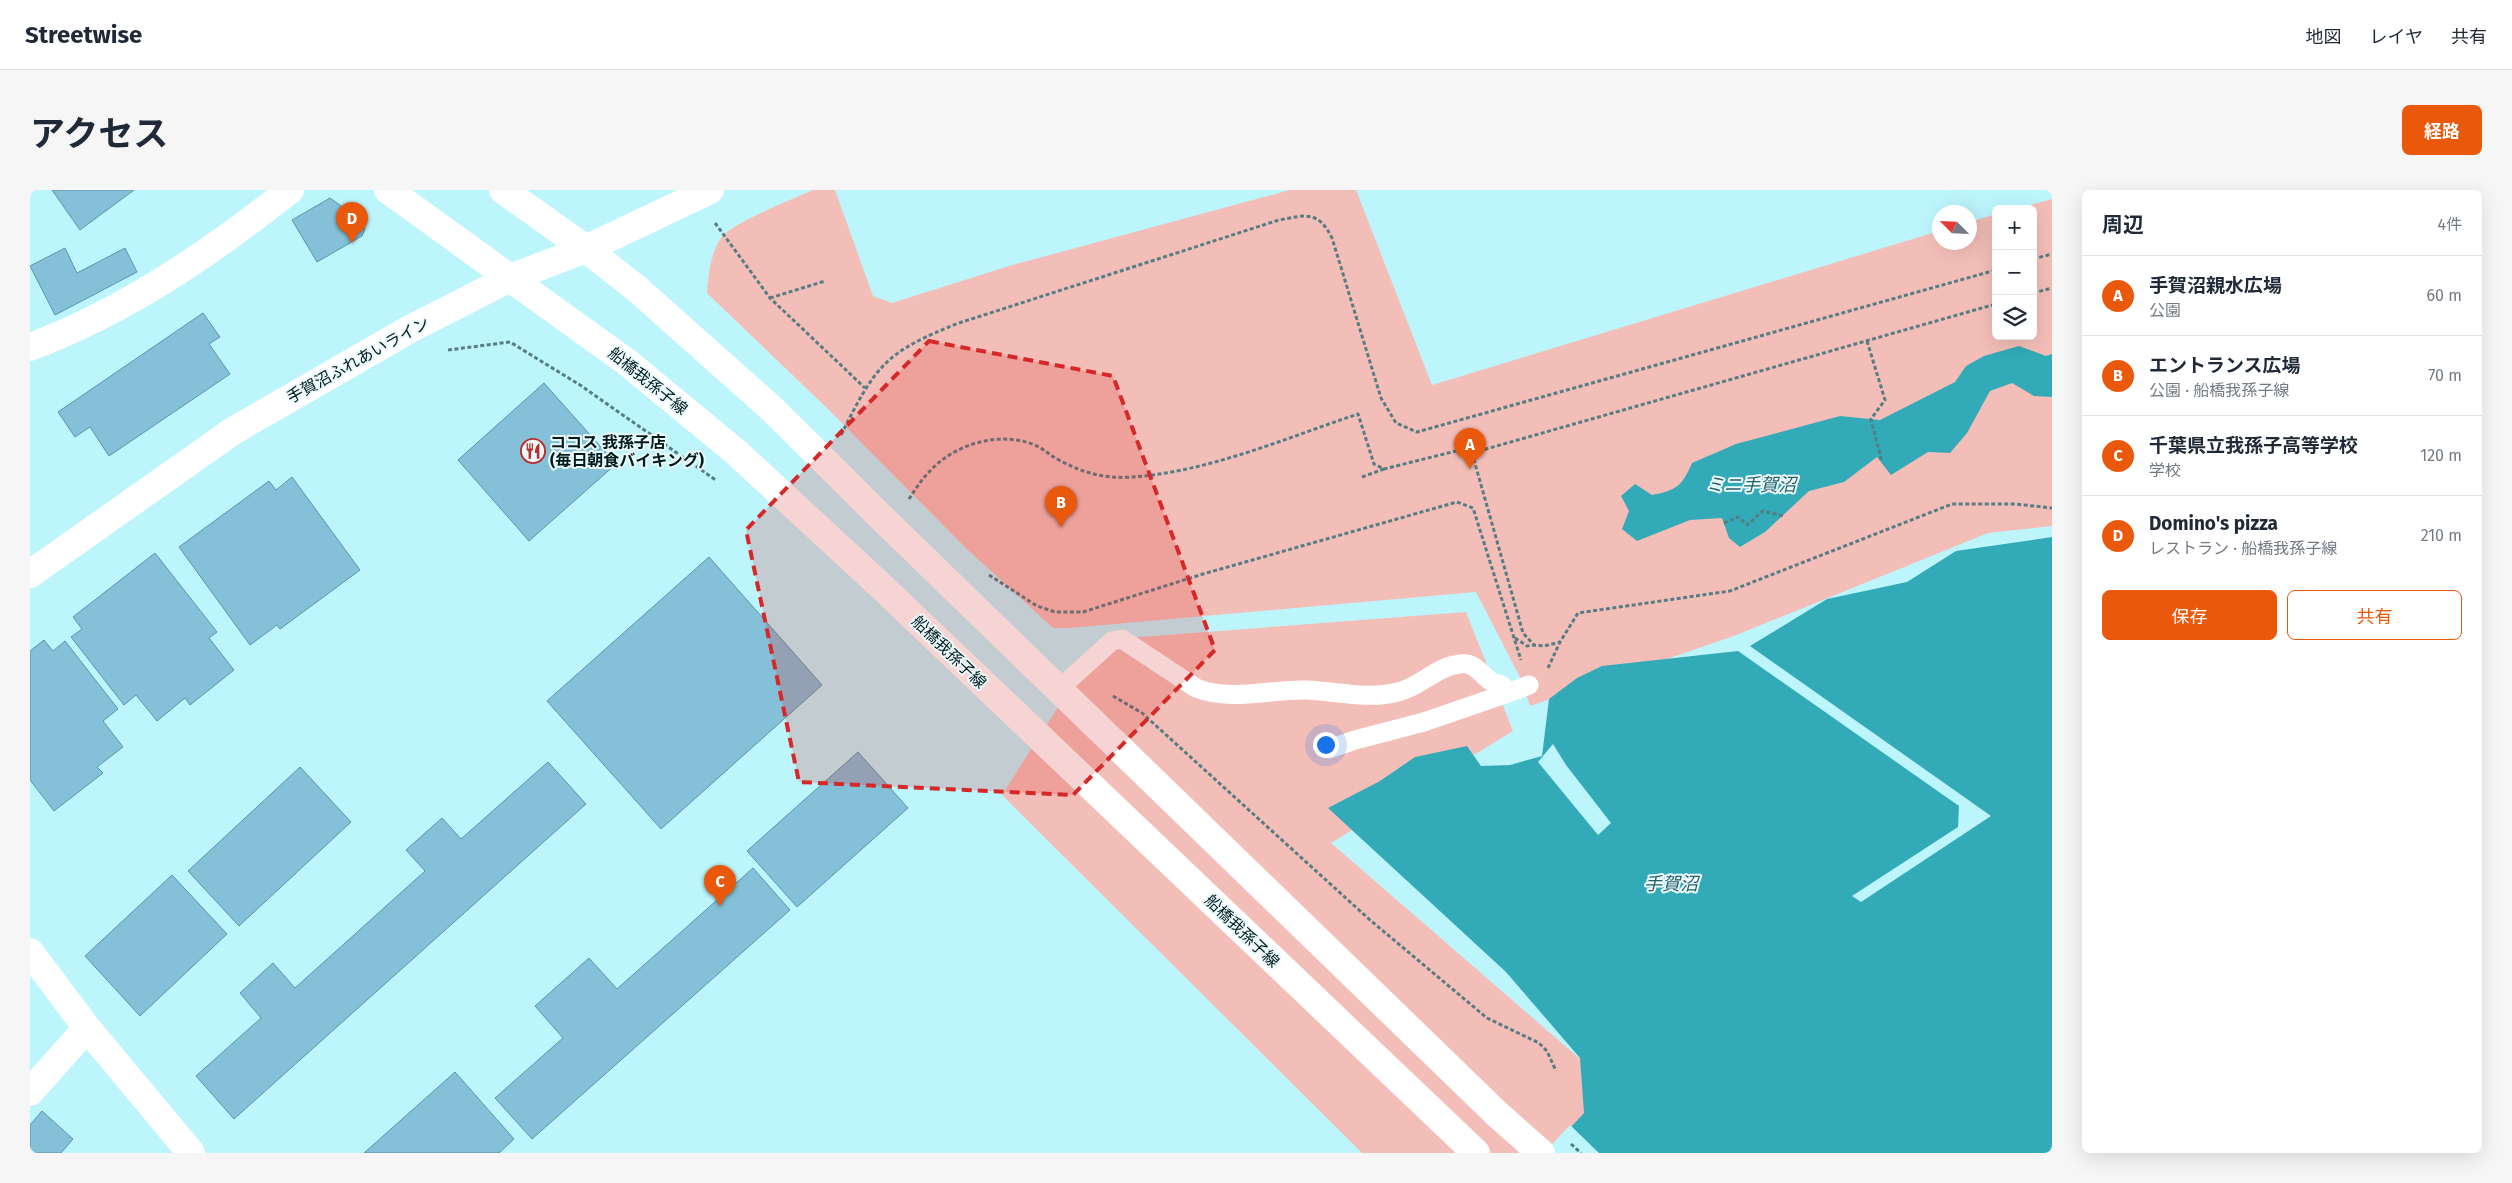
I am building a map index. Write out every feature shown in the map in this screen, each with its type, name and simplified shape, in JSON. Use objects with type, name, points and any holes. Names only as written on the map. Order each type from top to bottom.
[{"type":"main road","points":[[30,347],[63,334],[151,289],[207,252],[290,190]]},
{"type":"main road","name":"船橋我孫子線","points":[[388,190],[628,363],[737,453],[882,588],[1476,1153]]},
{"type":"main road","points":[[503,190],[586,249],[682,327],[772,409],[1496,1113],[1540,1153]]},
{"type":"main road","name":"手賀沼ふれあいライン","points":[[30,574],[232,431],[410,329],[510,278],[586,249],[703,193]]},
{"type":"main road","points":[[30,952],[87,1028],[191,1153]]},
{"type":"main road","points":[[30,1092],[87,1028]]},
{"type":"lane","points":[[1065,695],[1112,641],[1122,639],[1196,688],[1208,693],[1239,695],[1306,690],[1354,694],[1398,692],[1452,665],[1462,663],[1477,668],[1488,681],[1502,685],[1508,693]]},
{"type":"lane","points":[[1329,749],[1355,740],[1424,722],[1530,686]]},
{"type":"path","points":[[703,193],[770,298],[865,388]]},
{"type":"path","points":[[839,440],[865,388],[880,368],[900,350],[924,337],[959,323],[1232,236],[1299,217],[1314,216],[1325,225],[1332,238],[1381,398],[1396,423],[1417,432],[1992,271]]},
{"type":"path","points":[[2037,258],[2052,254]]},
{"type":"path","points":[[770,298],[825,281]]},
{"type":"path","points":[[2037,292],[2052,288]]},
{"type":"path","points":[[1362,477],[1384,469],[1460,450],[1472,454],[1992,305]]},
{"type":"path","points":[[1867,341],[1884,400],[1871,419],[1882,462]]},
{"type":"path","points":[[448,350],[510,342],[580,385],[718,481]]},
{"type":"path","points":[[905,503],[930,471],[942,461],[988,440],[1014,438],[1037,446],[1081,472],[1102,477],[1130,477],[1174,473],[1260,447],[1358,414],[1374,464],[1384,469]]},
{"type":"path","points":[[1472,454],[1523,633],[1534,645]]},
{"type":"path","points":[[988,574],[1037,606],[1055,612],[1083,612],[1203,574],[1457,502],[1473,508],[1530,686],[1544,677],[1560,642],[1578,612],[1730,591],[1952,504],[2015,504],[2052,508]]},
{"type":"path","points":[[1724,523],[1738,517],[1747,525],[1764,511],[1784,516]]},
{"type":"path","points":[[1514,638],[1527,646],[1544,646],[1560,642]]},
{"type":"path","points":[[1110,693],[1142,713],[1370,920],[1480,1012],[1488,1018],[1538,1043],[1547,1051],[1556,1071]]},
{"type":"highlighted area","points":[[929,341],[1113,376],[1215,650],[1073,795],[799,782],[746,530]]},
{"type":"shaded area","points":[[813,190],[835,190],[873,296],[892,303],[1009,266],[1290,190],[1356,190],[1432,385],[1932,233],[1932,250],[1977,250],[1977,220],[1992,215],[1992,340],[2037,340],[2037,205],[2030,205],[2052,199],[2052,526],[1988,533],[1734,636],[1530,706],[1521,679],[1476,592],[1053,628],[967,549],[831,412],[707,293],[712,258],[721,238],[727,232],[764,212]]},
{"type":"shaded area","points":[[1466,612],[1513,731],[1331,843],[1616,1090],[1580,1153],[1362,1153],[1002,795],[1101,640]]},
{"type":"water","name":"ミニ手賀沼","points":[[2019,346],[2046,356],[2052,354],[2052,397],[2034,396],[2012,383],[1990,391],[1967,433],[1950,453],[1928,452],[1891,475],[1877,457],[1844,482],[1809,491],[1765,532],[1740,547],[1729,538],[1722,518],[1690,520],[1637,541],[1622,529],[1629,511],[1621,496],[1635,484],[1652,495],[1660,493],[1678,486],[1692,463],[1736,444],[1840,416],[1880,420],[1955,382],[1966,366],[1984,356]]},
{"type":"water","name":"手賀沼","points":[[2052,537],[2052,1153],[1547,1153],[1584,1113],[1580,1058],[1506,972],[1328,808],[1380,781],[1415,757],[1467,746],[1481,766],[1510,765],[1542,756],[1549,699],[1577,678],[1602,666],[1738,651],[1959,806],[1958,827],[1852,896],[1861,902],[1991,816],[1750,646],[1827,599],[1907,582],[1956,551]]},
{"type":"pier","points":[[1553,744],[1566,765],[1611,823],[1598,835],[1538,762]]},
{"type":"pier","points":[[1570,1125],[1599,1153],[1544,1153]]},
{"type":"building","points":[[52,190],[134,190],[80,230]]},
{"type":"building","points":[[330,198],[358,218],[365,229],[362,236],[317,262],[292,220]]},
{"type":"building","points":[[65,248],[77,273],[125,248],[137,272],[55,315],[30,266]]},
{"type":"building","points":[[203,313],[220,337],[209,344],[230,374],[109,456],[90,427],[75,437],[58,412]]},
{"type":"building","points":[[544,383],[616,464],[529,541],[458,460]]},
{"type":"building","points":[[292,477],[360,570],[280,629],[277,625],[250,645],[179,547],[269,481],[276,490]]},
{"type":"building","points":[[155,553],[217,632],[209,638],[234,670],[190,705],[185,698],[157,721],[136,695],[124,705],[71,637],[82,629],[73,617]]},
{"type":"building","points":[[709,557],[822,685],[661,829],[547,701]]},
{"type":"building","points":[[44,640],[53,651],[65,641],[118,709],[103,721],[123,747],[97,767],[103,773],[54,811],[30,780],[30,651]]},
{"type":"building","points":[[858,752],[908,808],[797,907],[747,851]]},
{"type":"building","points":[[548,762],[586,804],[234,1119],[196,1076],[261,1018],[240,993],[273,963],[295,988],[425,871],[406,850],[442,818],[461,839]]},
{"type":"building","points":[[300,767],[351,822],[239,926],[188,871]]},
{"type":"building","points":[[753,868],[790,910],[532,1139],[495,1098],[563,1038],[535,1006],[589,958],[617,989]]},
{"type":"building","points":[[172,875],[227,934],[140,1016],[85,956]]},
{"type":"building","points":[[455,1072],[514,1139],[499,1153],[364,1153]]},
{"type":"building","points":[[42,1111],[73,1139],[61,1153],[30,1153],[30,1125]]},
{"type":"place","name":"Domino's pizza","points":[[352,243]]},
{"type":"place","name":"ココス 我孫子店 (毎日朝食バイキング)","points":[[533,451]]},
{"type":"place","name":"手賀沼親水広場","points":[[1470,469]]},
{"type":"place","name":"エントランス広場","points":[[1061,527]]},
{"type":"place","name":"千葉県立我孫子高等学校","points":[[720,906]]}]
